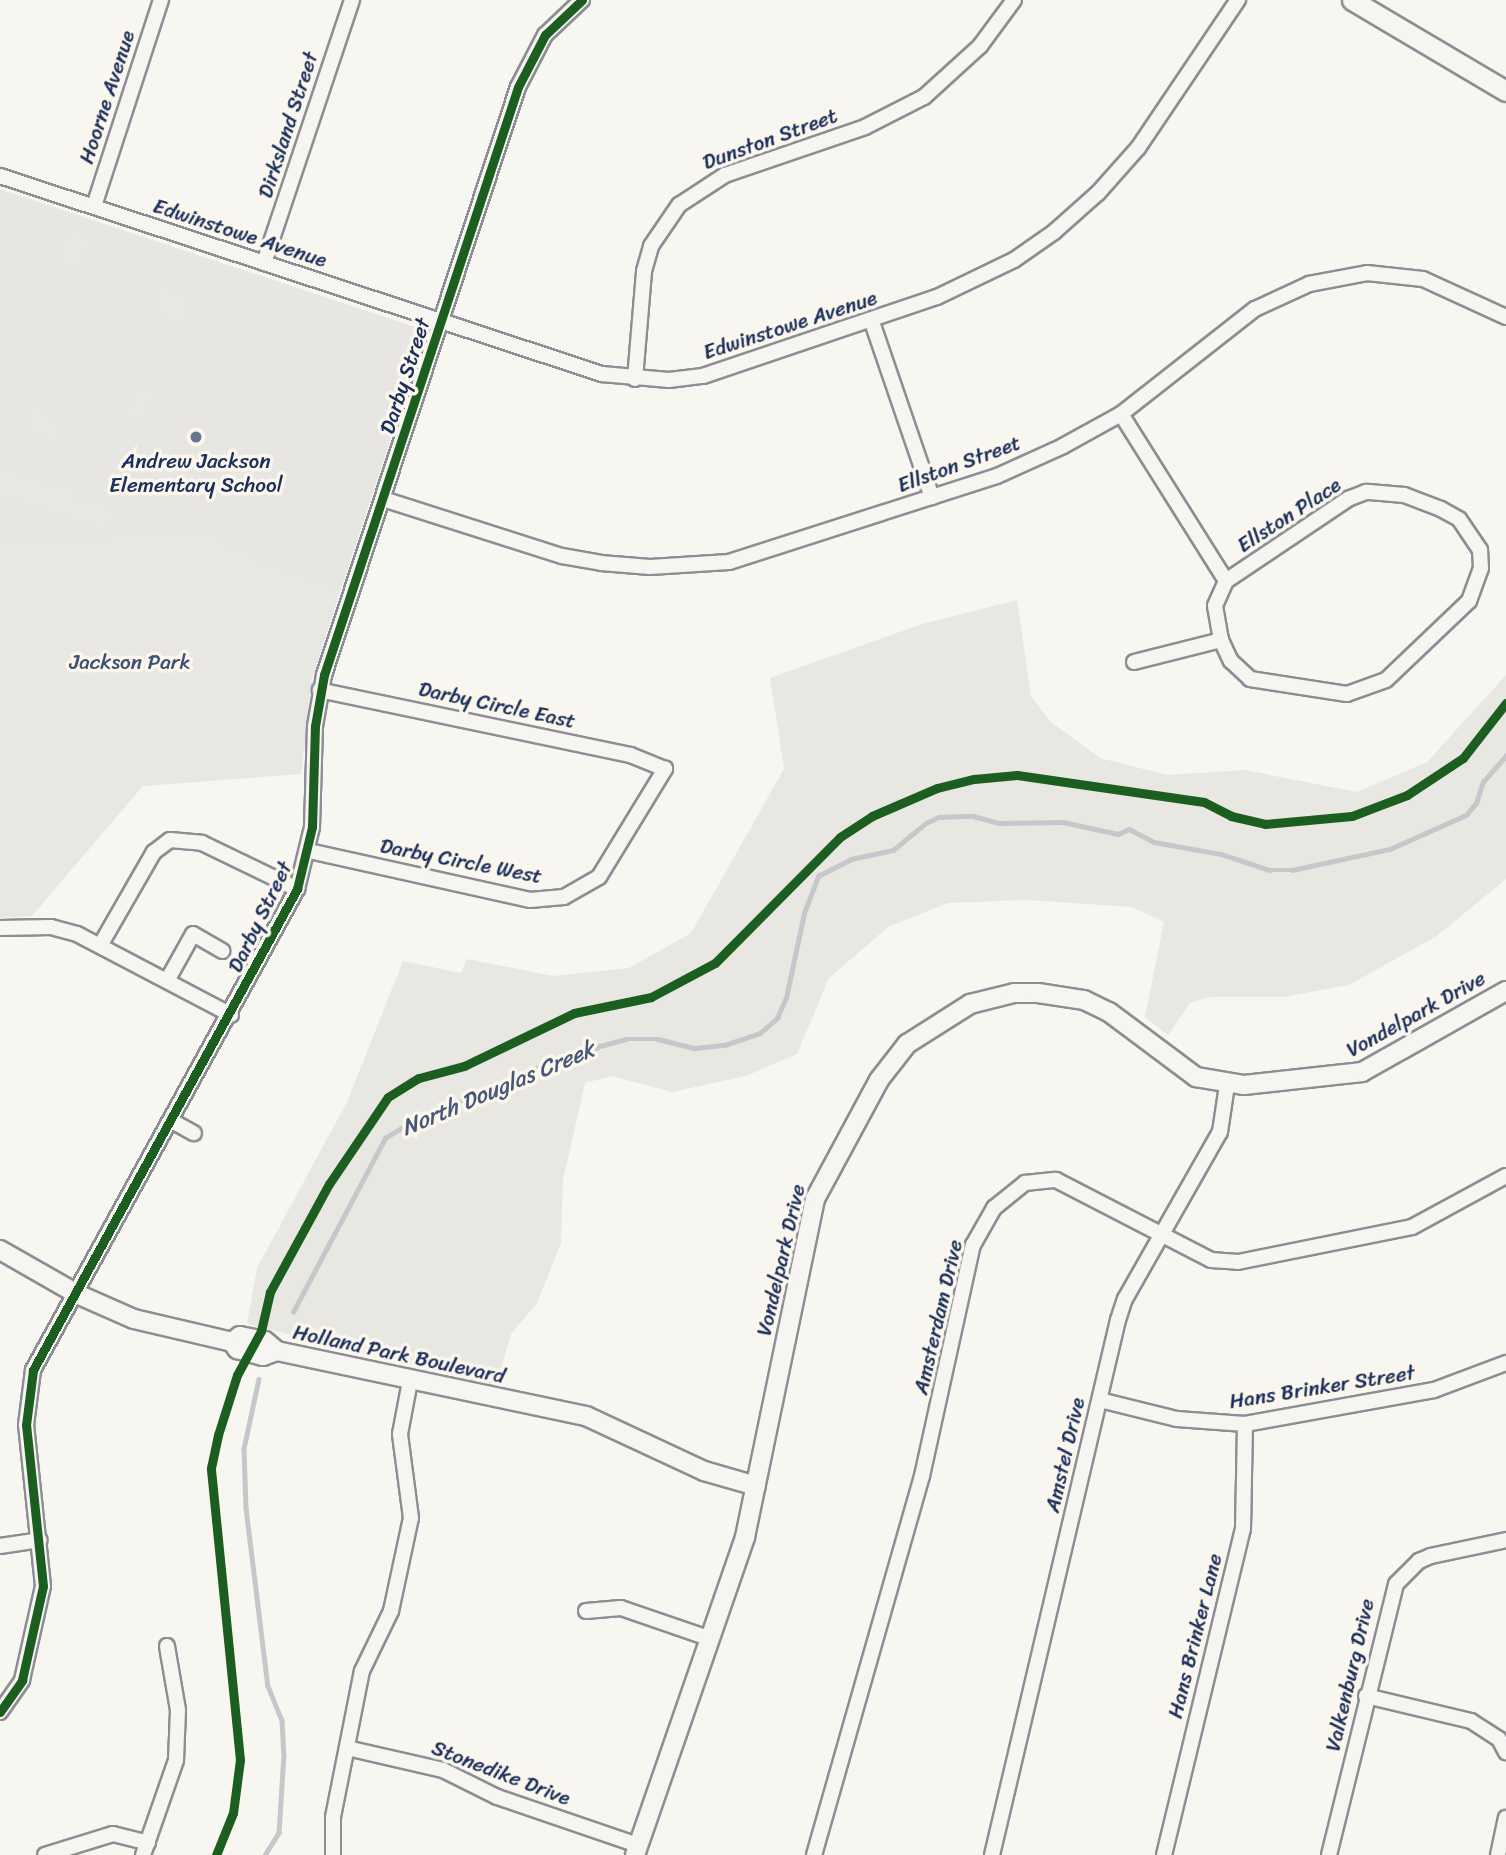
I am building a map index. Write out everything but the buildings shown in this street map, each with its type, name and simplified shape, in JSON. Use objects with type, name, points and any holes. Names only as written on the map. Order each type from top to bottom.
[{"type":"main road","points":[[1352,0],[1506,91]]},
{"type":"street","name":"Hoorne Avenue","points":[[94,206],[161,0]]},
{"type":"street","name":"Dirksland Street","points":[[264,263],[352,0]]},
{"type":"street","name":"Darby Street","points":[[0,1712],[22,1680],[40,1604],[40,1540],[26,1425],[27,1395],[33,1370],[173,1121],[297,889],[309,851],[320,690],[528,62],[545,35],[582,0]]},
{"type":"street","name":"Dunston Street","points":[[635,379],[644,271],[651,246],[678,205],[725,174],[865,127],[924,97],[981,46],[1014,0]]},
{"type":"street","name":"Edwinstowe Avenue","points":[[0,176],[602,374],[635,379],[713,373],[872,322],[972,283],[1054,232],[1098,193],[1138,148],[1238,0]]},
{"type":"street","name":"Ellston Street","points":[[383,499],[562,556],[650,566],[759,555],[997,476],[1121,414],[1255,309],[1280,295],[1330,279],[1367,274],[1423,279],[1506,317]]},
{"type":"street","points":[[872,322],[932,496]]},
{"type":"street","name":"Ellston Place","points":[[1121,414],[1226,581]]},
{"type":"street","name":"Ellston Place","points":[[1366,492],[1404,495],[1441,509],[1459,519],[1480,550],[1481,568],[1468,601],[1387,680],[1367,690],[1347,694],[1264,685],[1238,671],[1221,640],[1215,606],[1226,581],[1348,499],[1366,492]]},
{"type":"street","points":[[1134,662],[1221,640]]},
{"type":"street","name":"Darby Circle East","points":[[320,690],[630,755],[665,769]]},
{"type":"street","name":"Darby Circle West","points":[[309,851],[530,900],[564,897],[600,877],[665,769]]},
{"type":"street","points":[[101,944],[153,852],[170,840],[202,843],[297,889]]},
{"type":"street","points":[[0,928],[51,927],[101,944],[231,1015]]},
{"type":"street","points":[[168,979],[193,934],[222,951]]},
{"type":"street","name":"Vondelpark Drive","points":[[637,1850],[745,1537],[815,1199],[879,1080],[907,1044],[970,1004],[1014,993],[1038,993],[1084,1000],[1109,1012],[1196,1077],[1227,1085],[1362,1072],[1506,991]]},
{"type":"street","name":"Amstel Drive","points":[[992,1855],[1125,1299],[1220,1132],[1227,1085]]},
{"type":"street","points":[[173,1121],[194,1133]]},
{"type":"street","name":"Amsterdam Drive","points":[[814,1855],[907,1535],[970,1256],[983,1225],[994,1208],[1025,1183],[1056,1180],[1211,1260],[1238,1262],[1412,1227],[1506,1176]]},
{"type":"street","name":"Holland Park Boulevard","points":[[0,1250],[77,1294],[134,1319],[232,1342],[237,1349],[263,1356],[277,1351],[586,1416],[704,1471],[756,1486]]},
{"type":"street","name":"Hans Brinker Street","points":[[1100,1400],[1177,1419],[1245,1424],[1434,1390],[1506,1363]]},
{"type":"street","points":[[333,1855],[333,1817],[362,1671],[391,1611],[411,1518],[400,1434],[410,1381]]},
{"type":"street","name":"Hans Brinker Lane","points":[[1164,1855],[1243,1528],[1245,1424]]},
{"type":"street","points":[[0,1546],[40,1540]]},
{"type":"street","name":"Valkenburg Drive","points":[[1329,1855],[1389,1599],[1405,1572],[1431,1556],[1506,1540]]},
{"type":"street","points":[[586,1611],[621,1608],[712,1639]]},
{"type":"street","points":[[45,1855],[113,1834],[145,1849],[173,1776],[178,1739],[167,1646]]},
{"type":"street","points":[[1366,1696],[1471,1721],[1499,1739],[1506,1752]]},
{"type":"street","name":"Stonedike Drive","points":[[347,1748],[443,1770],[497,1797],[637,1850]]},
{"type":"street","points":[[1497,1855],[1506,1818]]},
{"type":"shaded area","name":"Andrew Jackson Elementary School","points":[[0,189],[421,329],[424,339],[340,592],[232,552],[216,535],[123,537],[52,545],[0,541]]},
{"type":"green space","points":[[74,224],[97,239],[73,275],[51,260]]},
{"type":"green space","points":[[162,282],[195,303],[179,328],[146,307]]},
{"type":"green space","points":[[140,385],[157,395],[140,424],[123,414]]},
{"type":"green space","points":[[33,403],[67,424],[53,446],[19,425]]},
{"type":"green space","points":[[0,467],[81,491],[79,496],[116,508],[109,532],[0,498]]},
{"type":"green space","name":"Jackson Park","points":[[216,535],[231,550],[246,546],[251,559],[340,592],[312,679],[301,774],[143,786],[32,916],[0,918],[0,541],[52,545],[123,537]]},
{"type":"green space","points":[[1017,600],[1031,696],[1051,722],[1100,758],[1167,775],[1245,770],[1357,792],[1427,762],[1506,675],[1506,879],[1437,936],[1349,985],[1284,997],[1209,997],[1190,1003],[1168,1035],[1145,1017],[1164,922],[1132,907],[1027,900],[948,903],[888,927],[829,978],[797,1054],[746,1076],[672,1092],[611,1076],[585,1083],[563,1180],[561,1243],[537,1303],[511,1334],[496,1386],[247,1324],[257,1268],[347,1102],[403,961],[461,973],[467,959],[553,976],[629,968],[691,933],[784,769],[770,678],[922,624]]},
{"type":"waterway","name":"North Douglas Creek","points":[[293,1312],[385,1138],[413,1121],[556,1060],[570,1063],[600,1046],[626,1039],[658,1039],[695,1048],[725,1045],[760,1033],[777,1018],[786,998],[804,913],[818,876],[851,859],[893,850],[926,823],[939,817],[973,816],[1000,823],[1063,822],[1118,834],[1129,829],[1154,842],[1221,854],[1269,870],[1292,870],[1390,849],[1466,815],[1476,803],[1483,782],[1506,756]]},
{"type":"waterway","name":"North Douglas Creek","points":[[259,1379],[244,1449],[246,1508],[268,1686],[282,1720],[284,1754],[279,1833],[265,1855]]},
{"type":"cycle path","points":[[0,1712],[22,1680],[43,1586],[26,1425],[33,1370],[297,889],[312,827],[315,726],[324,675],[518,87],[545,35],[582,0]]},
{"type":"cycle path","points":[[216,1855],[233,1813],[240,1760],[211,1468],[218,1435],[237,1375],[261,1331],[270,1292],[329,1184],[388,1097],[419,1078],[464,1066],[574,1013],[651,997],[715,963],[840,837],[872,816],[937,788],[974,779],[1017,775],[1204,802],[1231,816],[1265,824],[1352,816],[1407,795],[1463,758],[1506,703]]},
{"type":"place","name":"Andrew Jackson Elementary School","points":[[196,437]]}]
